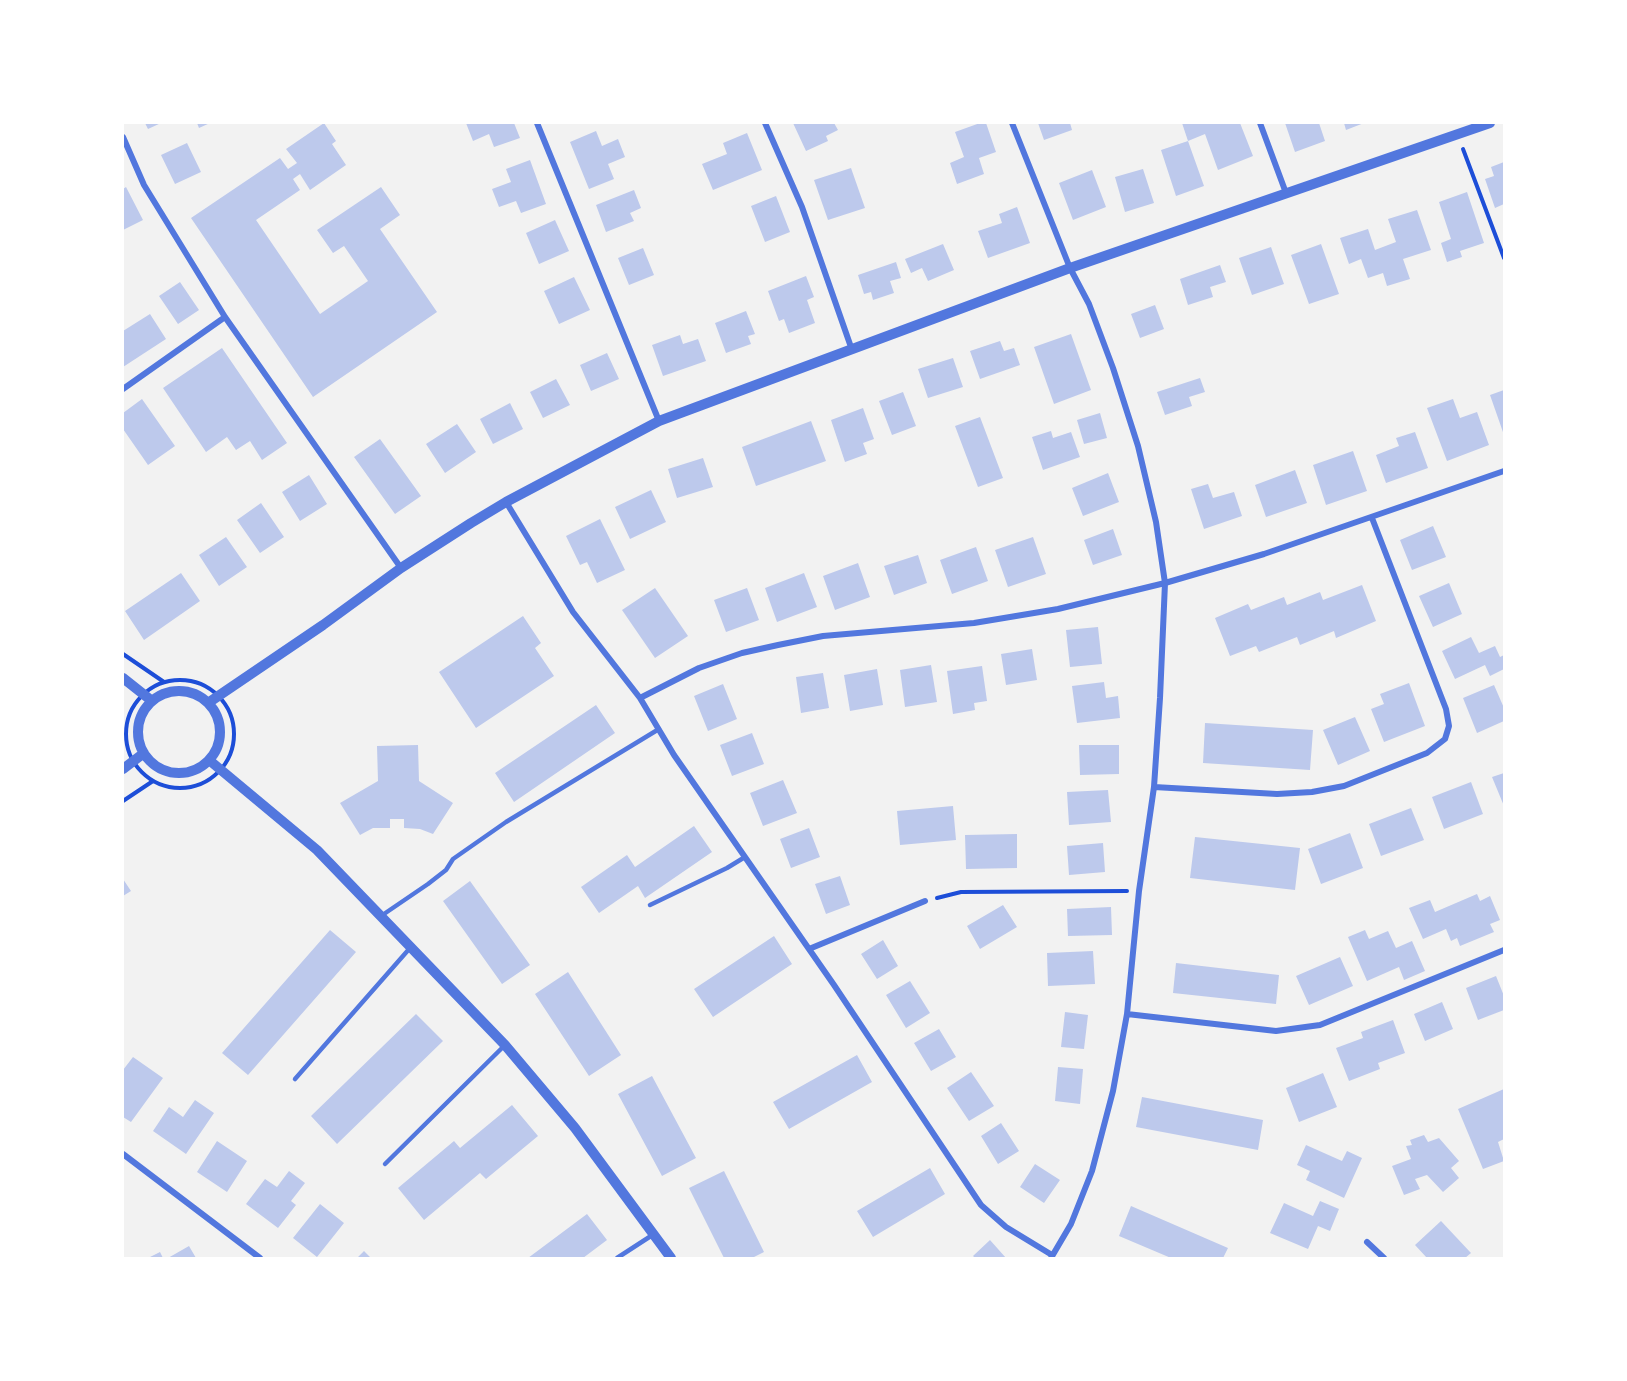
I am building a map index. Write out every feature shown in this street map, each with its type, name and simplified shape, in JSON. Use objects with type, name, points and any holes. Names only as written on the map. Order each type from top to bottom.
[{"type":"street","points":[[537,123],[659,422]]},
{"type":"street","points":[[765,123],[802,207],[852,350]]},
{"type":"street","points":[[506,502],[573,612],[640,698],[674,755],[809,949],[981,1205],[1006,1227],[1052,1256],[1071,1224],[1092,1171],[1113,1091],[1127,1014],[1139,891],[1154,787],[1165,583],[1156,522],[1138,446],[1113,368],[1089,304],[1070,268],[1011,123]]},
{"type":"street","points":[[1260,123],[1286,193]]},
{"type":"street","points":[[208,703],[323,625],[401,568],[506,502],[659,422],[1070,268],[1490,123]]},
{"type":"street","points":[[123,137],[144,185],[225,317],[401,568]]},
{"type":"street","points":[[123,389],[225,317]]},
{"type":"street","points":[[640,698],[699,668],[742,653],[778,645],[823,636],[974,623],[1058,609],[1165,583],[1264,554],[1504,471]]},
{"type":"street","points":[[1154,787],[1277,794],[1312,792],[1344,786],[1427,753],[1445,739],[1449,726],[1446,709],[1372,518]]},
{"type":"street","points":[[123,678],[147,698]]},
{"type":"street","points":[[186,692],[208,703],[216,713],[220,725],[220,738],[209,760],[197,770],[182,773],[167,771],[154,764],[144,753],[138,731],[147,698],[186,692]]},
{"type":"street","points":[[123,770],[144,753]]},
{"type":"street","points":[[209,760],[317,850],[505,1045],[575,1128],[671,1258]]},
{"type":"street","points":[[809,949],[925,902]]},
{"type":"street","points":[[1127,1014],[1276,1031],[1320,1025],[1504,950]]},
{"type":"street","points":[[123,1154],[260,1258]]},
{"type":"street","points":[[1367,1242],[1384,1258]]},
{"type":"lane","points":[[380,917],[428,884],[446,870],[453,859],[506,822],[659,729]]},
{"type":"lane","points":[[650,905],[745,857]]},
{"type":"lane","points":[[295,1079],[410,948]]},
{"type":"lane","points":[[386,1164],[505,1045]]},
{"type":"lane","points":[[617,1258],[654,1234]]},
{"type":"path","points":[[1457,135],[1504,258]]},
{"type":"path","points":[[123,654],[164,682]]},
{"type":"path","points":[[184,680],[203,685],[219,696],[231,716],[234,739],[227,761],[220,770],[209,780],[189,787],[167,786],[153,781],[142,773],[134,762],[127,744],[128,718],[134,705],[147,698],[164,682],[184,680]]},
{"type":"path","points":[[123,714],[128,718]]},
{"type":"path","points":[[123,801],[153,781]]},
{"type":"path","points":[[925,902],[961,892],[1139,891]]},
{"type":"building","points":[[145,123],[161,123],[148,129]]},
{"type":"building","points":[[197,123],[210,123],[199,128]]},
{"type":"building","points":[[324,123],[336,141],[332,144],[346,165],[310,190],[300,174],[293,179],[300,190],[256,220],[320,314],[368,281],[344,246],[333,253],[317,230],[381,187],[400,215],[380,229],[437,312],[313,397],[191,218],[280,158],[288,169],[297,163],[286,149]]},
{"type":"building","points":[[466,123],[514,123],[520,138],[494,147],[489,134],[473,141]]},
{"type":"building","points":[[793,123],[834,123],[838,130],[826,136],[828,141],[806,151]]},
{"type":"building","points":[[986,123],[996,152],[979,158],[984,174],[957,184],[950,163],[964,157],[955,132]]},
{"type":"building","points":[[1038,123],[1070,123],[1072,130],[1044,140]]},
{"type":"building","points":[[1182,123],[1240,123],[1253,156],[1218,170],[1205,134],[1188,141]]},
{"type":"building","points":[[1285,123],[1319,123],[1325,141],[1295,152]]},
{"type":"building","points":[[1344,123],[1364,123],[1346,130]]},
{"type":"building","points":[[596,131],[602,146],[618,139],[625,157],[608,164],[614,179],[589,189],[570,142]]},
{"type":"building","points":[[747,133],[762,170],[713,190],[702,164],[727,154],[723,143]]},
{"type":"building","points":[[1188,141],[1204,186],[1176,196],[1161,150]]},
{"type":"building","points":[[187,143],[201,172],[175,184],[161,155]]},
{"type":"building","points":[[530,160],[546,204],[521,213],[516,201],[499,207],[492,189],[511,182],[506,169]]},
{"type":"building","points":[[1504,162],[1504,204],[1495,208],[1485,179],[1494,176],[1491,167]]},
{"type":"building","points":[[851,168],[865,208],[828,220],[814,180]]},
{"type":"building","points":[[1143,169],[1154,203],[1125,212],[1115,177]]},
{"type":"building","points":[[1092,170],[1106,207],[1073,220],[1059,183]]},
{"type":"building","points":[[126,187],[143,220],[123,230],[123,189]]},
{"type":"building","points":[[634,190],[641,208],[630,213],[634,221],[606,232],[596,205]]},
{"type":"building","points":[[1467,192],[1484,243],[1460,251],[1462,257],[1447,262],[1441,243],[1451,239],[1439,202]]},
{"type":"building","points":[[776,196],[790,232],[765,242],[751,206]]},
{"type":"building","points":[[1017,207],[1030,243],[988,258],[978,231],[1002,223],[999,214]]},
{"type":"building","points":[[1417,210],[1431,250],[1403,259],[1410,279],[1387,286],[1383,273],[1368,278],[1361,259],[1349,264],[1340,238],[1368,229],[1375,250],[1396,242],[1388,219]]},
{"type":"building","points":[[555,220],[569,251],[539,264],[526,233]]},
{"type":"building","points":[[943,244],[954,270],[928,281],[922,268],[911,273],[905,259]]},
{"type":"building","points":[[1321,244],[1339,294],[1309,304],[1291,255]]},
{"type":"building","points":[[1271,247],[1284,284],[1252,295],[1239,258]]},
{"type":"building","points":[[643,248],[654,275],[629,285],[618,258]]},
{"type":"building","points":[[896,262],[901,278],[890,281],[894,293],[873,300],[871,292],[864,294],[858,275]]},
{"type":"building","points":[[1220,265],[1226,282],[1210,287],[1213,297],[1188,305],[1180,279]]},
{"type":"building","points":[[806,276],[814,297],[807,300],[815,323],[789,333],[784,319],[779,321],[768,291]]},
{"type":"building","points":[[574,277],[590,310],[559,324],[544,291]]},
{"type":"building","points":[[180,282],[199,310],[178,324],[159,296]]},
{"type":"building","points":[[1155,305],[1164,329],[1140,338],[1131,314]]},
{"type":"building","points":[[746,311],[755,334],[748,336],[751,344],[726,353],[715,323]]},
{"type":"building","points":[[150,314],[166,339],[123,367],[123,331]]},
{"type":"building","points":[[1071,334],[1091,390],[1054,404],[1034,347]]},
{"type":"building","points":[[680,335],[683,344],[698,339],[706,361],[663,376],[652,345]]},
{"type":"building","points":[[1000,341],[1004,351],[1014,348],[1020,365],[980,379],[970,351]]},
{"type":"building","points":[[222,348],[287,443],[262,460],[250,441],[236,450],[227,437],[206,452],[163,388]]},
{"type":"building","points":[[607,353],[619,379],[591,391],[580,365]]},
{"type":"building","points":[[953,358],[963,387],[928,398],[918,369]]},
{"type":"building","points":[[1200,378],[1205,392],[1189,397],[1192,406],[1165,415],[1157,392]]},
{"type":"building","points":[[556,379],[570,405],[543,418],[530,392]]},
{"type":"building","points":[[1504,390],[1504,435],[1490,395]]},
{"type":"building","points":[[903,392],[916,426],[892,435],[879,401]]},
{"type":"building","points":[[142,399],[175,446],[148,465],[123,429],[123,413]]},
{"type":"building","points":[[1453,399],[1460,418],[1477,412],[1489,445],[1447,461],[1427,408]]},
{"type":"building","points":[[510,403],[523,429],[493,444],[480,419]]},
{"type":"building","points":[[863,408],[874,439],[863,443],[867,454],[845,462],[831,420]]},
{"type":"building","points":[[1100,413],[1107,438],[1084,444],[1077,420]]},
{"type":"building","points":[[980,417],[1003,478],[978,487],[955,426]]},
{"type":"building","points":[[811,421],[826,461],[756,486],[742,447]]},
{"type":"building","points":[[457,424],[476,452],[445,473],[426,444]]},
{"type":"building","points":[[1051,431],[1053,438],[1071,432],[1080,457],[1043,470],[1032,437]]},
{"type":"building","points":[[1415,432],[1428,468],[1386,483],[1376,455],[1399,446],[1396,438]]},
{"type":"building","points":[[380,439],[421,496],[395,514],[354,457]]},
{"type":"building","points":[[1353,451],[1367,491],[1326,505],[1313,465]]},
{"type":"building","points":[[703,458],[713,487],[677,498],[668,469]]},
{"type":"building","points":[[1295,470],[1307,503],[1266,517],[1255,485]]},
{"type":"building","points":[[1108,473],[1119,502],[1083,516],[1072,488]]},
{"type":"building","points":[[309,475],[327,504],[300,521],[282,492]]},
{"type":"building","points":[[1208,484],[1213,498],[1234,492],[1242,516],[1204,529],[1191,489]]},
{"type":"building","points":[[651,490],[666,522],[630,539],[615,507]]},
{"type":"building","points":[[261,503],[284,537],[260,553],[237,520]]},
{"type":"building","points":[[600,519],[625,570],[597,583],[587,562],[580,565],[566,536]]},
{"type":"building","points":[[1433,526],[1446,557],[1412,570],[1400,540]]},
{"type":"building","points":[[1113,529],[1122,555],[1093,565],[1084,540]]},
{"type":"building","points":[[226,537],[247,567],[219,586],[199,555]]},
{"type":"building","points":[[1033,537],[1046,574],[1008,587],[995,550]]},
{"type":"building","points":[[976,547],[988,581],[952,594],[940,560]]},
{"type":"building","points":[[918,555],[927,583],[894,595],[884,566]]},
{"type":"building","points":[[858,563],[870,597],[835,610],[823,576]]},
{"type":"building","points":[[181,573],[200,601],[144,640],[125,611]]},
{"type":"building","points":[[804,573],[817,607],[777,622],[765,588]]},
{"type":"building","points":[[1449,583],[1462,614],[1433,627],[1419,596]]},
{"type":"building","points":[[1362,585],[1376,621],[1336,638],[1334,631],[1300,645],[1297,637],[1259,652],[1256,646],[1230,656],[1215,618],[1248,604],[1251,610],[1284,597],[1287,605],[1320,592],[1323,600]]},
{"type":"building","points":[[655,588],[688,636],[655,658],[622,610]]},
{"type":"building","points":[[747,588],[759,620],[726,632],[714,600]]},
{"type":"building","points":[[523,616],[541,643],[535,648],[554,676],[476,728],[439,672]]},
{"type":"building","points":[[1098,627],[1102,664],[1070,667],[1066,630]]},
{"type":"building","points":[[1471,637],[1479,653],[1495,646],[1500,657],[1504,655],[1504,669],[1490,676],[1485,665],[1455,679],[1442,651]]},
{"type":"building","points":[[1032,649],[1037,680],[1006,685],[1001,654]]},
{"type":"building","points":[[931,665],[937,702],[905,707],[900,670]]},
{"type":"building","points":[[982,666],[987,701],[974,703],[975,710],[953,714],[947,671]]},
{"type":"building","points":[[877,669],[883,705],[850,711],[844,675]]},
{"type":"building","points":[[823,673],[829,708],[801,713],[796,677]]},
{"type":"building","points":[[1104,682],[1106,698],[1118,696],[1120,718],[1077,723],[1072,686]]},
{"type":"building","points":[[1409,683],[1425,726],[1384,742],[1371,709],[1384,704],[1380,694]]},
{"type":"building","points":[[723,684],[737,719],[708,731],[694,696]]},
{"type":"building","points":[[1494,685],[1504,708],[1504,721],[1477,733],[1463,698]]},
{"type":"building","points":[[596,705],[615,733],[514,802],[495,773]]},
{"type":"building","points":[[1355,717],[1370,751],[1338,765],[1323,730]]},
{"type":"building","points":[[1205,723],[1313,730],[1310,770],[1203,763]]},
{"type":"building","points":[[752,733],[764,764],[732,776],[720,745]]},
{"type":"building","points":[[418,745],[419,781],[453,803],[433,834],[420,829],[404,828],[404,819],[390,819],[390,828],[373,828],[360,835],[340,803],[378,781],[377,746]]},
{"type":"building","points":[[1079,745],[1119,745],[1119,774],[1080,775]]},
{"type":"building","points":[[1504,773],[1504,806],[1492,777]]},
{"type":"building","points":[[783,780],[797,813],[763,826],[750,793]]},
{"type":"building","points":[[1471,782],[1483,814],[1444,829],[1432,797]]},
{"type":"building","points":[[1108,790],[1111,822],[1069,825],[1067,792]]},
{"type":"building","points":[[953,806],[956,840],[900,845],[897,811]]},
{"type":"building","points":[[1411,808],[1424,840],[1381,856],[1369,824]]},
{"type":"building","points":[[694,826],[712,852],[645,898],[638,886],[599,913],[581,887],[627,855],[635,867]]},
{"type":"building","points":[[809,828],[820,857],[791,868],[780,839]]},
{"type":"building","points":[[1350,833],[1363,868],[1321,884],[1308,849]]},
{"type":"building","points":[[1017,834],[1017,868],[966,869],[965,835]]},
{"type":"building","points":[[1195,837],[1300,848],[1295,890],[1190,878]]},
{"type":"building","points":[[1103,843],[1105,872],[1069,875],[1067,846]]},
{"type":"building","points":[[840,876],[850,905],[826,914],[815,884]]},
{"type":"building","points":[[123,879],[131,891],[123,896]]},
{"type":"building","points":[[470,881],[530,965],[502,984],[443,901]]},
{"type":"building","points":[[1477,894],[1480,901],[1490,896],[1500,920],[1490,924],[1494,932],[1460,946],[1457,938],[1451,941],[1446,929],[1423,939],[1409,908],[1430,900],[1435,912]]},
{"type":"building","points":[[1003,905],[1017,927],[980,949],[967,926]]},
{"type":"building","points":[[1111,907],[1112,935],[1068,936],[1067,909]]},
{"type":"building","points":[[330,930],[356,952],[248,1075],[222,1053]]},
{"type":"building","points":[[1365,930],[1369,939],[1388,931],[1396,948],[1412,941],[1425,971],[1404,980],[1399,967],[1367,981],[1348,937]]},
{"type":"building","points":[[774,936],[792,964],[713,1017],[694,989]]},
{"type":"building","points":[[883,940],[898,966],[877,979],[861,954]]},
{"type":"building","points":[[1093,951],[1095,984],[1048,986],[1047,953]]},
{"type":"building","points":[[1340,957],[1353,986],[1309,1005],[1296,976]]},
{"type":"building","points":[[1176,963],[1279,975],[1276,1004],[1173,993]]},
{"type":"building","points":[[568,972],[621,1055],[589,1076],[535,994]]},
{"type":"building","points":[[1496,976],[1504,996],[1504,1010],[1478,1020],[1466,988]]},
{"type":"building","points":[[910,981],[930,1013],[906,1028],[886,995]]},
{"type":"building","points":[[1442,1002],[1453,1029],[1425,1041],[1414,1014]]},
{"type":"building","points":[[1065,1012],[1088,1015],[1084,1049],[1061,1047]]},
{"type":"building","points":[[416,1014],[443,1041],[337,1144],[311,1116]]},
{"type":"building","points":[[1393,1020],[1405,1053],[1378,1063],[1380,1069],[1349,1081],[1336,1048],[1363,1038],[1361,1032]]},
{"type":"building","points":[[939,1029],[956,1057],[931,1071],[914,1043]]},
{"type":"building","points":[[857,1055],[872,1082],[789,1129],[773,1102]]},
{"type":"building","points":[[133,1057],[163,1078],[131,1122],[123,1117],[123,1070]]},
{"type":"building","points":[[1058,1067],[1083,1069],[1080,1104],[1055,1101]]},
{"type":"building","points":[[971,1072],[994,1106],[969,1121],[947,1088]]},
{"type":"building","points":[[1323,1073],[1337,1107],[1299,1122],[1286,1088]]},
{"type":"building","points":[[652,1076],[696,1158],[662,1176],[618,1094]]},
{"type":"building","points":[[1504,1089],[1504,1139],[1498,1142],[1504,1161],[1483,1169],[1458,1109]]},
{"type":"building","points":[[1142,1097],[1263,1120],[1258,1150],[1136,1127]]},
{"type":"building","points":[[195,1100],[214,1113],[186,1154],[153,1131],[169,1107],[183,1117]]},
{"type":"building","points":[[512,1105],[538,1136],[486,1179],[480,1173],[424,1220],[398,1188],[454,1141],[460,1148]]},
{"type":"building","points":[[1001,1123],[1019,1151],[998,1164],[981,1136]]},
{"type":"building","points":[[1424,1135],[1428,1142],[1439,1138],[1459,1161],[1451,1168],[1459,1178],[1443,1192],[1427,1175],[1415,1179],[1420,1189],[1404,1195],[1392,1166],[1411,1159],[1406,1146],[1412,1145],[1410,1140]]},
{"type":"building","points":[[217,1141],[247,1161],[227,1192],[197,1172]]},
{"type":"building","points":[[1306,1145],[1342,1161],[1347,1151],[1362,1158],[1344,1198],[1306,1180],[1310,1171],[1297,1165]]},
{"type":"building","points":[[1035,1164],[1060,1180],[1044,1203],[1020,1187]]},
{"type":"building","points":[[930,1168],[945,1194],[873,1237],[857,1211]]},
{"type":"building","points":[[289,1171],[305,1183],[291,1201],[296,1205],[278,1228],[246,1204],[265,1179],[277,1187]]},
{"type":"building","points":[[724,1171],[764,1252],[752,1258],[724,1258],[689,1188]]},
{"type":"building","points":[[1320,1201],[1339,1209],[1330,1231],[1318,1226],[1308,1249],[1270,1233],[1284,1203],[1313,1216]]},
{"type":"building","points":[[320,1204],[344,1223],[317,1257],[293,1238]]},
{"type":"building","points":[[1131,1206],[1228,1248],[1223,1258],[1171,1258],[1119,1236]]},
{"type":"building","points":[[587,1214],[607,1240],[583,1258],[528,1258]]},
{"type":"building","points":[[1441,1221],[1471,1253],[1465,1258],[1427,1258],[1415,1245]]},
{"type":"building","points":[[990,1240],[1006,1258],[975,1258],[973,1256]]},
{"type":"building","points":[[189,1246],[196,1258],[168,1258]]},
{"type":"building","points":[[364,1251],[371,1258],[357,1258]]},
{"type":"building","points":[[160,1252],[163,1258],[148,1258]]}]
